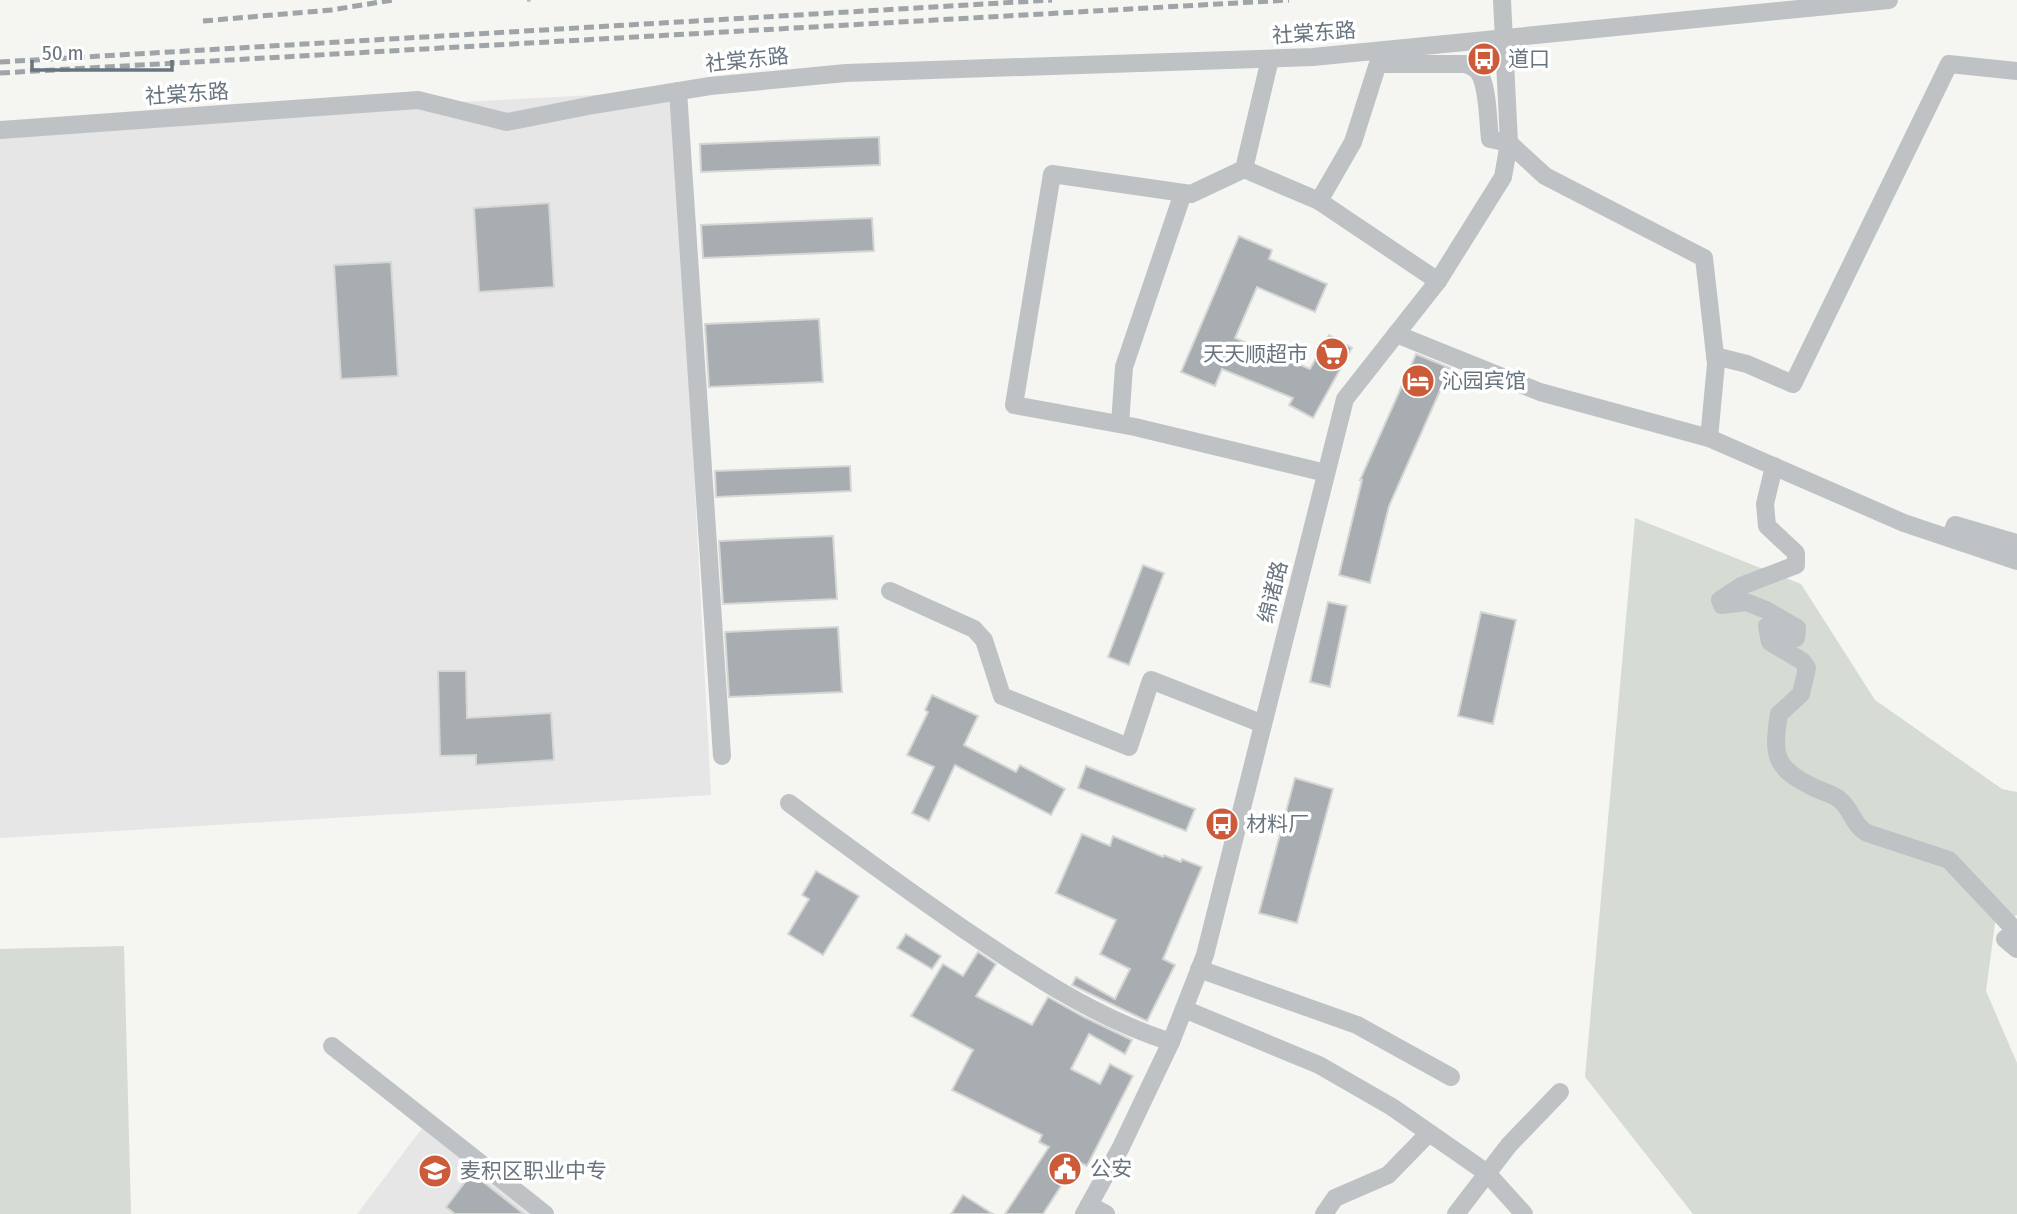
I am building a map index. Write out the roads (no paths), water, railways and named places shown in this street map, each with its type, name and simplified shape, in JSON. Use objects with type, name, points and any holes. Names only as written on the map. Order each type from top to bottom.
[{"type":"street","name":"绵诸路","points":[[1086,1209],[1121,1147],[1171,1042],[1205,955],[1345,399],[1438,281],[1503,177],[1509,143],[1502,0]]},
{"type":"street","name":"社棠东路","points":[[0,130],[418,100],[507,122],[678,91],[846,73],[1380,57],[1504,40],[1889,0]]},
{"type":"street","points":[[1319,201],[1353,142],[1380,57],[1472,66],[1478,70],[1482,80],[1490,139],[1509,143],[1545,176],[1704,258],[1715,356],[1709,438]]},
{"type":"street","points":[[1244,169],[1270,59]]},
{"type":"street","points":[[1715,356],[1747,364],[1793,384],[1949,64],[2017,71]]},
{"type":"street","points":[[678,91],[722,757]]},
{"type":"street","points":[[1326,473],[1120,424],[1014,405],[1052,174],[1191,194],[1244,169],[1319,201],[1438,281]]},
{"type":"street","points":[[1120,424],[1124,368],[1183,193]]},
{"type":"street","points":[[1396,334],[1540,392],[1709,438],[1904,523],[2017,561]]},
{"type":"street","points":[[1774,466],[1765,504],[1767,526],[1796,553],[1796,565],[1741,586],[1720,600],[1722,605],[1746,602],[1797,628],[1796,638],[1768,626],[1770,642],[1807,668],[1801,694],[1779,714],[1776,753],[1781,766],[1839,799],[1852,815],[1855,825],[1867,834],[1949,860],[2016,929],[2005,939],[2017,949]]},
{"type":"street","points":[[1950,538],[1955,526],[2017,543]]},
{"type":"street","points":[[890,591],[974,629],[984,640],[1002,696],[1129,747],[1151,680],[1263,724]]},
{"type":"street","points":[[789,803],[869,864],[1028,973],[1132,1030],[1171,1042]]},
{"type":"street","points":[[1199,968],[1357,1025],[1451,1077]]},
{"type":"street","points":[[1184,1009],[1319,1065],[1392,1107],[1488,1173],[1524,1214]]},
{"type":"street","points":[[332,1046],[545,1214]]},
{"type":"street","points":[[1456,1214],[1509,1146],[1560,1092]]},
{"type":"street","points":[[1324,1214],[1335,1198],[1388,1175],[1429,1133]]},
{"type":"street","points":[[1086,1209],[1105,1214]]},
{"type":"railway","points":[[203,21],[331,10],[393,0]]},
{"type":"railway","points":[[0,62],[1052,0]]},
{"type":"railway","points":[[0,73],[1289,0]]},
{"type":"place","name":"道口","points":[[1484,59]]},
{"type":"place","name":"天天顺超市","points":[[1332,354]]},
{"type":"place","name":"沁园宾馆","points":[[1418,381]]},
{"type":"place","name":"材料厂","points":[[1222,824]]},
{"type":"place","name":"公安","points":[[1065,1169]]},
{"type":"place","name":"麦积区职业中专","points":[[435,1171]]}]
